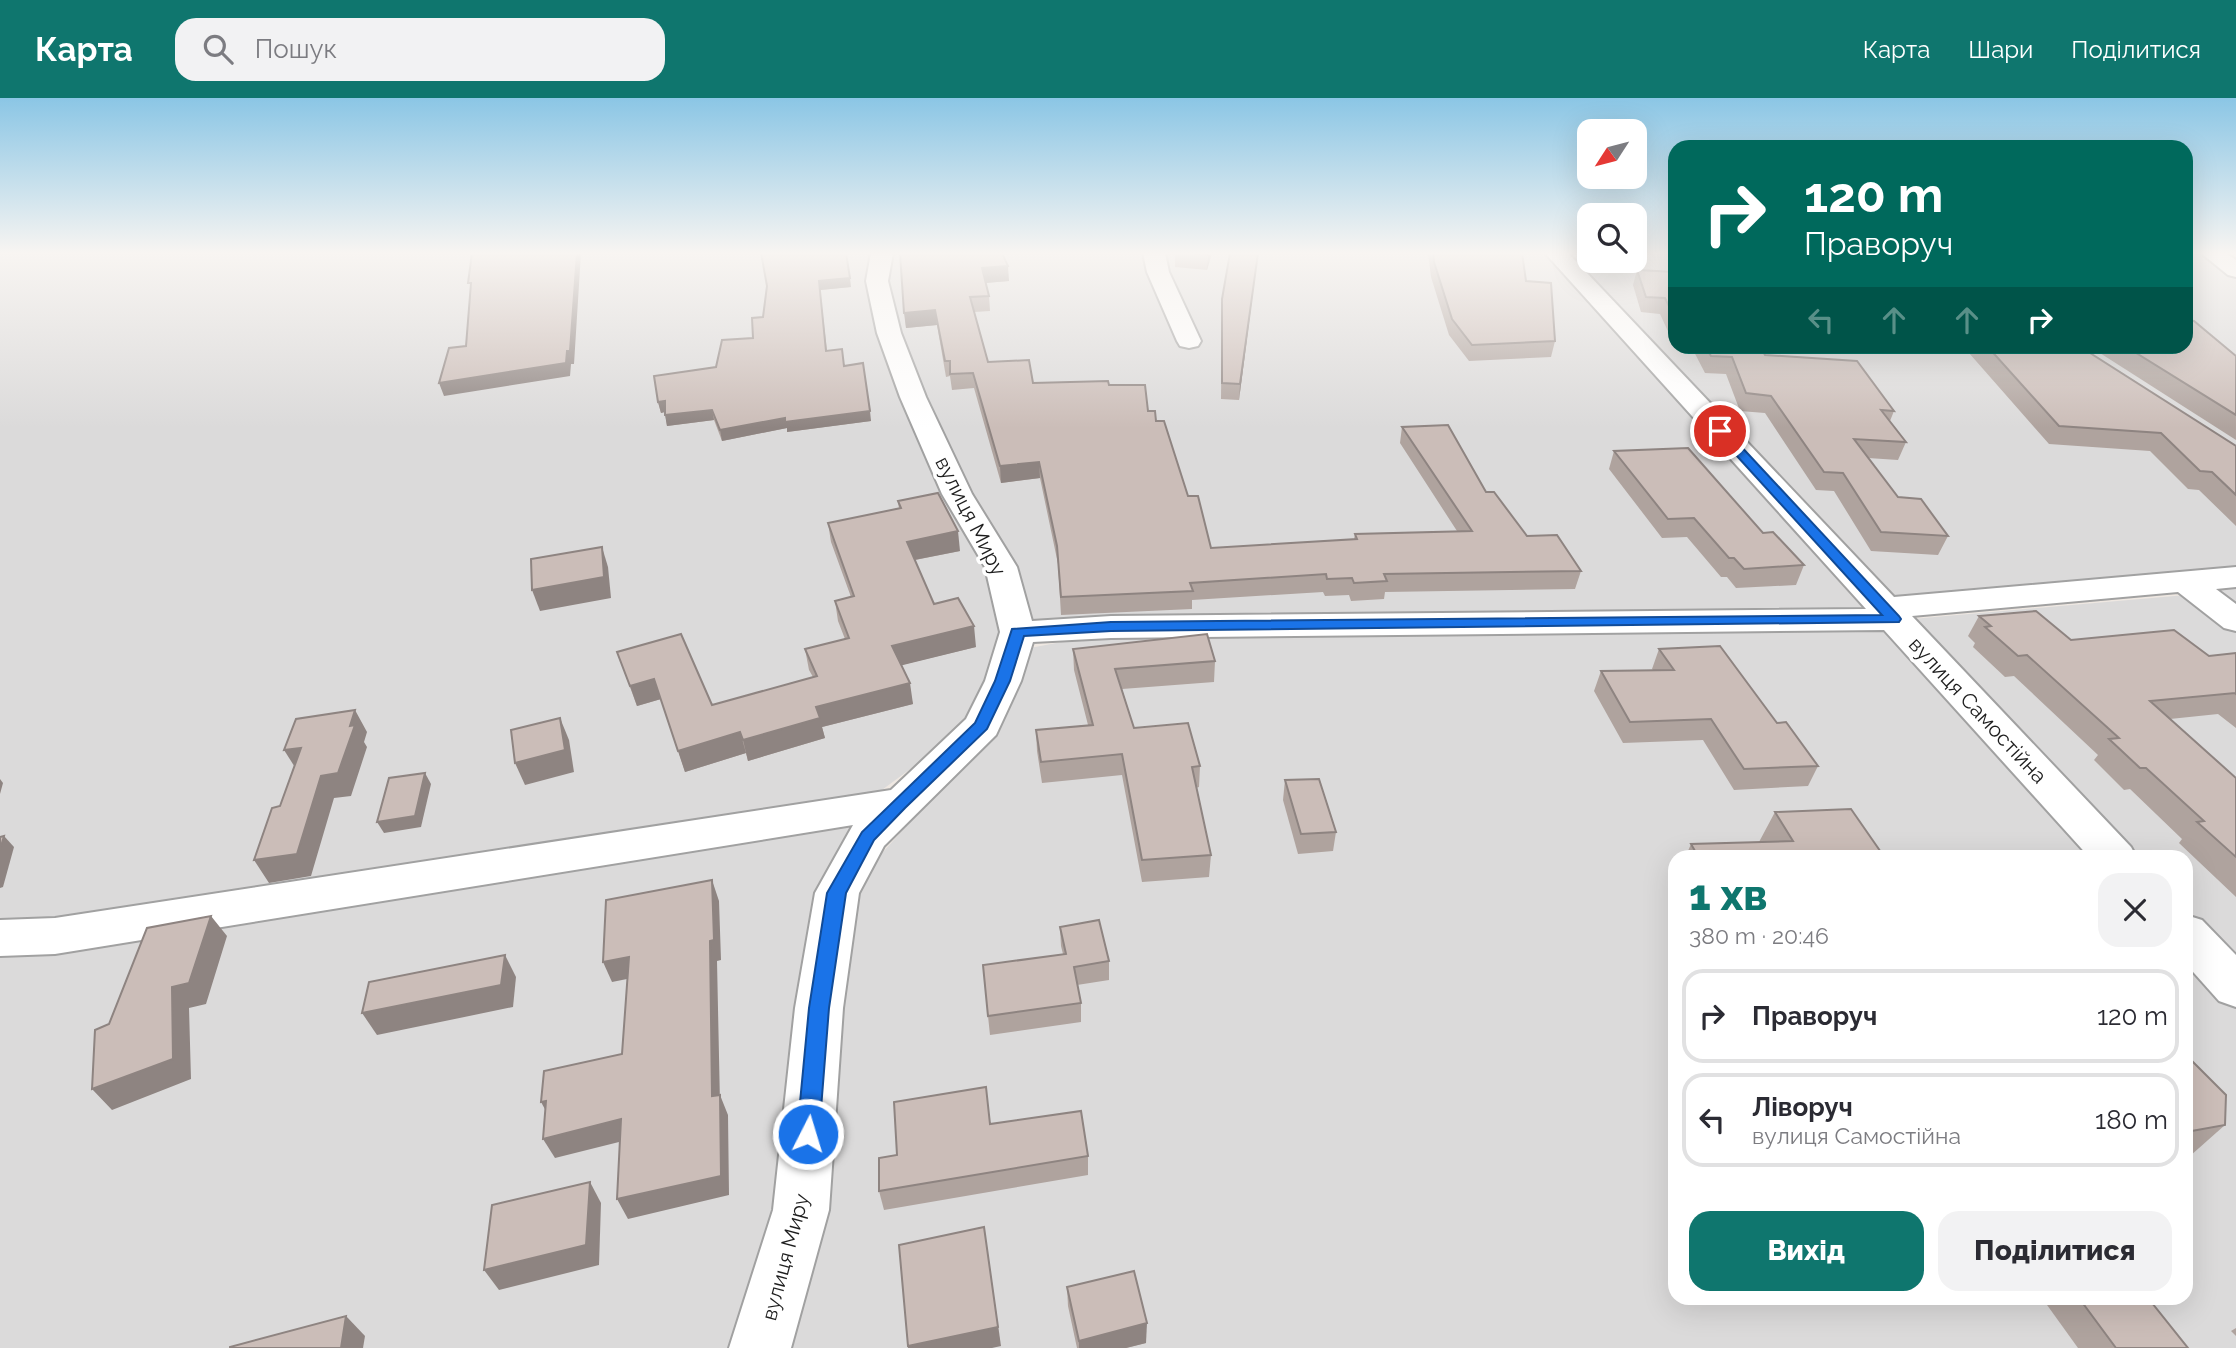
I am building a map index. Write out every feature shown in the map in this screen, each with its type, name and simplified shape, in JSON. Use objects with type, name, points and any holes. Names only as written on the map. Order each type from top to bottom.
[{"type":"street","name":"вулиця Миру","points":[[760,1348],[802,1210],[819,1008],[837,893],[868,836],[899,803],[982,726],[1003,681],[1018,632],[1001,567],[957,494],[913,397],[889,333],[884,311]]},
{"type":"street","points":[[1176,311],[1189,341]]},
{"type":"street","name":"вулиця Самостійна","points":[[1610,311],[2109,850]]},
{"type":"street","points":[[1018,632],[1111,627],[1888,614],[2236,577]]},
{"type":"street","points":[[2185,581],[2236,621]]},
{"type":"street","points":[[0,938],[55,936],[899,803]]},
{"type":"street","points":[[2193,941],[2236,987]]},
{"type":"shaded area","points":[[0,311],[1668,311],[1668,354],[2193,354],[2193,311],[2236,311],[2236,571],[1870,614],[1036,626],[1014,566],[966,481],[944,483],[994,571],[1010,635],[967,727],[863,804],[818,891],[783,1213],[745,1348],[0,1348]]},
{"type":"shaded area","points":[[2236,587],[2236,960],[2193,914],[2193,850],[2132,850],[1912,619],[2186,595]]},
{"type":"shaded area","points":[[1890,626],[2096,850],[1668,850],[1668,1305],[2193,1305],[2193,956],[2236,1003],[2236,1348],[790,1348],[845,920],[863,874],[997,726],[1030,648],[1072,640],[1242,629]]},
{"type":"building","points":[[469,311],[573,311],[570,351],[567,351],[566,363],[439,383],[449,348],[466,346]]},
{"type":"building","points":[[764,311],[822,311],[826,351],[842,349],[844,366],[863,363],[870,411],[785,422],[785,418],[720,430],[712,410],[665,415],[665,401],[658,402],[654,376],[716,367],[722,340],[753,338],[752,318],[763,317]]},
{"type":"building","points":[[935,311],[974,311],[988,362],[1029,360],[1033,383],[1108,381],[1109,385],[1145,385],[1148,411],[1155,411],[1156,421],[1164,421],[1188,496],[1198,496],[1211,548],[1357,539],[1355,534],[1472,531],[1402,427],[1448,425],[1486,492],[1494,492],[1527,536],[1557,535],[1581,571],[1384,574],[1387,581],[1354,583],[1352,578],[1327,579],[1326,574],[1190,583],[1193,591],[1061,597],[1057,546],[1039,462],[1000,466],[973,373],[950,374],[950,361],[945,361]]},
{"type":"building","points":[[1222,311],[1250,311],[1240,384],[1222,383]]},
{"type":"building","points":[[1450,311],[1553,311],[1555,341],[1472,345],[1452,319]]},
{"type":"building","points":[[2194,321],[2236,356],[2236,415],[2138,354],[2193,354]]},
{"type":"building","points":[[1710,354],[1764,354],[1857,361],[1894,411],[1881,410],[1906,442],[1854,439],[1898,497],[1921,499],[1948,536],[1881,532],[1843,473],[1824,472],[1771,396],[1746,393],[1732,357]]},
{"type":"building","points":[[1994,354],[2092,354],[2236,446],[2236,495],[2212,472],[2200,471],[2161,433],[2059,426]]},
{"type":"building","points":[[1688,448],[1763,533],[1773,532],[1804,565],[1744,569],[1734,558],[1729,558],[1694,518],[1668,519],[1614,451]]},
{"type":"building","points":[[938,493],[958,531],[907,542],[934,604],[958,598],[974,626],[892,646],[910,683],[816,707],[820,718],[743,740],[740,732],[678,751],[654,679],[630,686],[617,652],[681,634],[712,705],[817,676],[805,649],[849,638],[835,601],[854,596],[828,523],[901,508],[898,501]]},
{"type":"building","points":[[602,547],[604,577],[532,590],[531,559]]},
{"type":"building","points":[[2036,611],[2071,640],[2174,630],[2209,656],[2236,653],[2236,694],[2150,701],[2236,778],[2236,857],[2197,822],[2204,821],[2146,768],[2140,768],[2109,739],[2119,738],[2027,655],[2018,656],[1985,627],[1991,626],[1979,616]]},
{"type":"building","points":[[1207,634],[1215,661],[1115,669],[1134,728],[1188,723],[1200,766],[1192,767],[1211,855],[1142,860],[1122,754],[1041,762],[1036,730],[1093,725],[1073,649]]},
{"type":"building","points":[[1720,646],[1777,723],[1786,722],[1818,766],[1744,769],[1711,719],[1630,722],[1601,671],[1674,670],[1659,649]]},
{"type":"building","points":[[355,710],[350,726],[355,725],[338,773],[321,776],[297,854],[254,860],[272,808],[280,806],[301,748],[284,750],[296,719]]},
{"type":"building","points":[[560,718],[565,750],[515,763],[511,730]]},
{"type":"building","points":[[425,773],[415,816],[377,822],[389,778]]},
{"type":"building","points":[[1319,779],[1336,832],[1301,834],[1285,780]]},
{"type":"building","points":[[1851,809],[1879,850],[1694,850],[1691,844],[1793,841],[1775,812]]},
{"type":"building","points":[[712,880],[712,1096],[720,1095],[721,1176],[617,1199],[621,1119],[543,1139],[546,1101],[541,1102],[544,1071],[622,1054],[629,957],[603,962],[606,900]]},
{"type":"building","points":[[211,916],[189,983],[172,987],[173,1059],[92,1089],[95,1030],[109,1024],[147,928]]},
{"type":"building","points":[[1099,920],[1109,961],[1074,967],[1081,1003],[988,1016],[983,965],[1066,954],[1060,927]]},
{"type":"building","points":[[505,955],[501,985],[362,1013],[369,982]]},
{"type":"building","points":[[2193,1062],[2226,1095],[2225,1125],[2193,1131]]},
{"type":"building","points":[[986,1087],[990,1124],[1081,1111],[1088,1156],[879,1191],[879,1158],[897,1155],[894,1102]]},
{"type":"building","points":[[590,1182],[586,1245],[484,1270],[492,1205]]},
{"type":"building","points":[[984,1227],[998,1327],[908,1346],[899,1245]]},
{"type":"building","points":[[1134,1271],[1147,1323],[1079,1341],[1067,1287]]},
{"type":"building","points":[[2084,1305],[2154,1305],[2188,1348],[2116,1348]]},
{"type":"building","points":[[346,1316],[341,1348],[230,1348],[230,1347]]},
{"type":"route","points":[[808,1134],[819,1008],[837,893],[868,836],[899,803],[982,726],[1003,681],[1018,632],[1111,627],[1894,619],[1720,431]]}]
